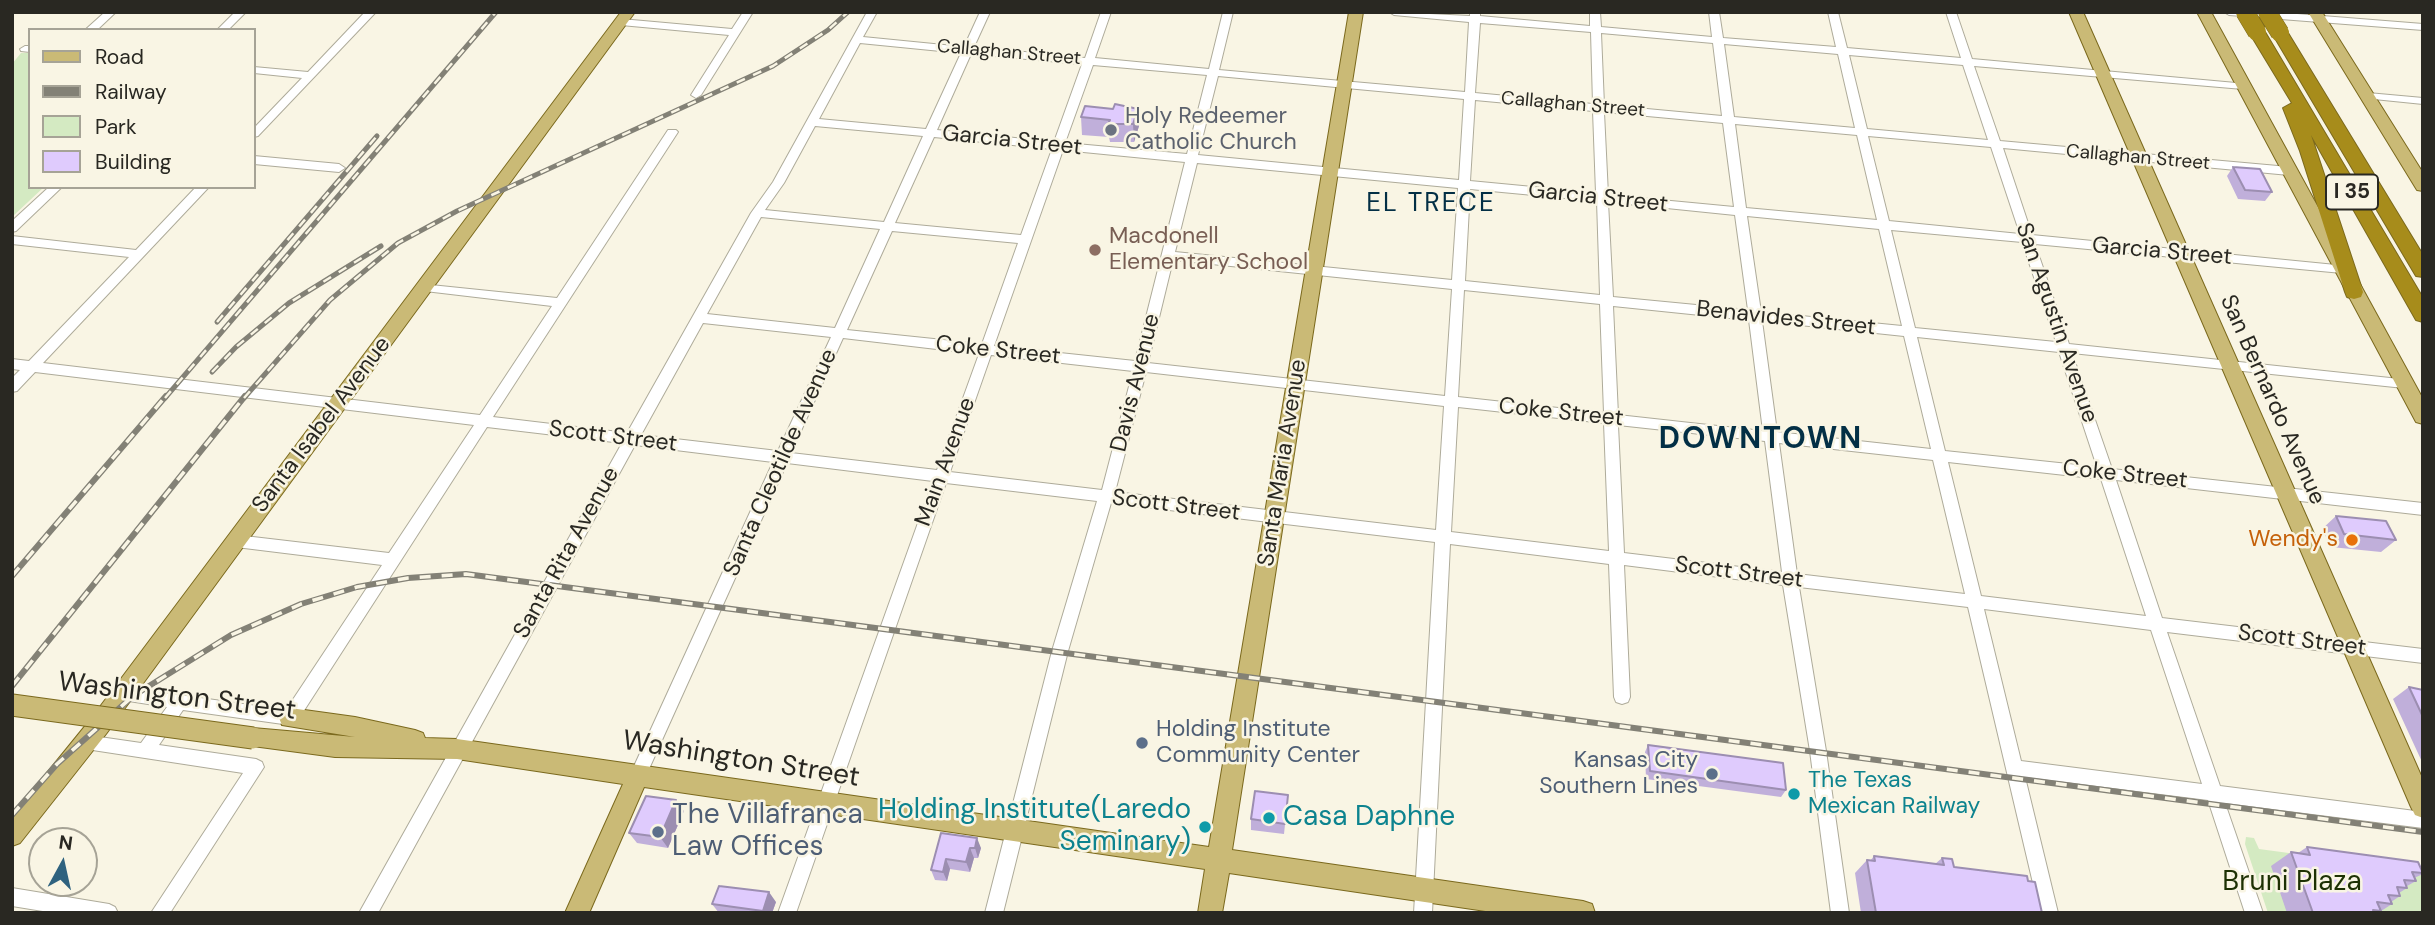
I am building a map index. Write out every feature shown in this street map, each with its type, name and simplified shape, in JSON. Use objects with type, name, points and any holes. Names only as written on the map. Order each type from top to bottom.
[{"type":"highway","name":"I 35","points":[[2245,12],[2423,315]]},
{"type":"highway","name":"I 35","points":[[2267,12],[2423,271]]},
{"type":"highway","points":[[2278,70],[2309,151],[2354,292]]},
{"type":"highway","points":[[2374,190],[2423,254]]},
{"type":"main road","name":"Santa Maria Avenue","points":[[1210,913],[1276,518],[1342,84],[1356,12]]},
{"type":"main road","name":"San Bernardo Avenue","points":[[2076,12],[2423,807]]},
{"type":"main road","points":[[2204,12],[2423,417]]},
{"type":"main road","points":[[2317,16],[2422,184]]},
{"type":"main road","name":"Santa Isabel Avenue","points":[[12,835],[86,742],[625,17]]},
{"type":"main road","name":"Washington Street","points":[[12,705],[335,747],[457,749],[1218,861],[1423,901],[1583,913]]},
{"type":"main road","points":[[290,718],[355,727],[457,749]]},
{"type":"main road","name":"Santa Cleotilde Avenue","points":[[577,913],[638,775]]},
{"type":"street","points":[[92,28],[111,12]]},
{"type":"street","points":[[224,28],[241,12]]},
{"type":"street","points":[[256,132],[371,12]]},
{"type":"street","points":[[696,96],[748,12]]},
{"type":"street","name":"Santa Rita Avenue","points":[[368,913],[457,749],[872,12]]},
{"type":"street","name":"Santa Cleotilde Avenue","points":[[638,775],[985,12]]},
{"type":"street","name":"Main Avenue","points":[[788,913],[1106,12]]},
{"type":"street","name":"Davis Avenue","points":[[993,913],[1060,650],[1106,497],[1227,12]]},
{"type":"street","points":[[1394,12],[1475,16],[1595,30],[2243,86]]},
{"type":"street","points":[[1595,12],[1622,697]]},
{"type":"street","points":[[1714,12],[1790,579],[1818,751],[1840,913]]},
{"type":"street","points":[[1833,12],[2049,913]]},
{"type":"street","name":"San Agustin Avenue","points":[[1951,12],[2156,623],[2216,793],[2254,913]]},
{"type":"street","points":[[2229,12],[2317,16],[2423,27]]},
{"type":"street","points":[[1423,901],[1475,16]]},
{"type":"street","points":[[625,17],[735,32]]},
{"type":"street","name":"Callaghan Street","points":[[858,40],[2289,171]]},
{"type":"street","points":[[256,70],[310,75]]},
{"type":"street","points":[[2368,96],[2423,101]]},
{"type":"street","name":"Garcia Street","points":[[812,122],[2342,269]]},
{"type":"street","points":[[290,718],[485,422],[671,132]]},
{"type":"street","points":[[256,160],[340,168]]},
{"type":"street","points":[[12,228],[54,189]]},
{"type":"street","points":[[12,387],[201,189]]},
{"type":"street","points":[[760,209],[1025,240]]},
{"type":"street","points":[[12,240],[138,254]]},
{"type":"street","name":"Benavides Street","points":[[1168,255],[2404,383]]},
{"type":"street","points":[[425,287],[562,303]]},
{"type":"street","name":"Coke Street","points":[[700,318],[2423,509]]},
{"type":"street","name":"Scott Street","points":[[12,364],[2423,656]]},
{"type":"street","points":[[236,541],[393,560]]},
{"type":"street","name":"Washington Street","points":[[121,694],[290,718]]},
{"type":"street","points":[[145,751],[179,703]]},
{"type":"street","points":[[86,742],[256,767],[160,913]]},
{"type":"street","points":[[2014,768],[2423,820]]},
{"type":"street","points":[[12,897],[109,913]]},
{"type":"green space","points":[[21,53],[28,53],[28,189],[42,189],[12,217],[12,64]]},
{"type":"green space","name":"Bruni Plaza","points":[[2246,837],[2254,838],[2259,849],[2423,871],[2423,913],[2268,913],[2245,844]]},
{"type":"building","points":[[1115,104],[1138,109],[1133,124],[1108,124],[1110,120],[1081,117],[1085,106],[1113,109]]},
{"type":"building","points":[[2233,167],[2260,169],[2272,192],[2245,190]]},
{"type":"building","points":[[2336,516],[2386,521],[2396,540],[2344,534]]},
{"type":"building","points":[[2409,687],[2423,690],[2423,717]]},
{"type":"building","name":"Kansas City Southern Lines","points":[[1648,745],[1783,763],[1786,790],[1650,771]]},
{"type":"building","name":"Casa Daphne","points":[[1255,791],[1288,795],[1285,824],[1251,819]]},
{"type":"building","points":[[646,796],[676,800],[660,837],[629,833]]},
{"type":"building","points":[[941,833],[977,838],[975,848],[970,848],[966,862],[946,859],[943,872],[931,870]]},
{"type":"building","points":[[2307,847],[2418,862],[2423,873],[2412,872],[2416,881],[2404,880],[2407,888],[2397,887],[2400,896],[2388,895],[2392,904],[2377,902],[2381,911],[2313,913],[2291,852],[2310,855]]},
{"type":"building","points":[[1874,856],[1944,865],[1942,858],[1952,859],[1954,867],[2027,876],[2028,881],[2035,882],[2042,913],[1876,913],[1867,860],[1875,861]]},
{"type":"building","points":[[719,886],[769,892],[763,911],[712,904]]},
{"type":"railway","points":[[165,398],[496,12]]},
{"type":"railway","points":[[244,398],[330,300],[398,243],[457,211],[773,66],[828,30],[848,12]]},
{"type":"railway","points":[[217,322],[377,136]]},
{"type":"railway","points":[[212,372],[236,347],[289,303],[381,246]]},
{"type":"railway","points":[[12,576],[166,396]]},
{"type":"railway","points":[[12,686],[245,396]]},
{"type":"railway","points":[[12,815],[57,764],[133,696],[231,635],[301,604],[357,587],[408,578],[466,574],[2423,832]]},
{"type":"place","name":"Holy Redeemer Catholic Church","points":[[1111,130]]},
{"type":"place","name":"Macdonell Elementary School","points":[[1095,250]]},
{"type":"place","name":"Wendy's","points":[[2352,540]]},
{"type":"place","name":"Holding Institute Community Center","points":[[1142,743]]},
{"type":"place","name":"Kansas City Southern Lines","points":[[1712,774]]},
{"type":"place","name":"The Texas Mexican Railway","points":[[1794,794]]},
{"type":"place","name":"Casa Daphne","points":[[1269,818]]},
{"type":"place","name":"Holding Institute(Laredo Seminary)","points":[[1205,827]]},
{"type":"place","name":"The Villafranca Law Offices","points":[[658,832]]},
{"type":"district","name":"EL TRECE","points":[[1431,204]]},
{"type":"district","name":"DOWNTOWN","points":[[1761,440]]}]
